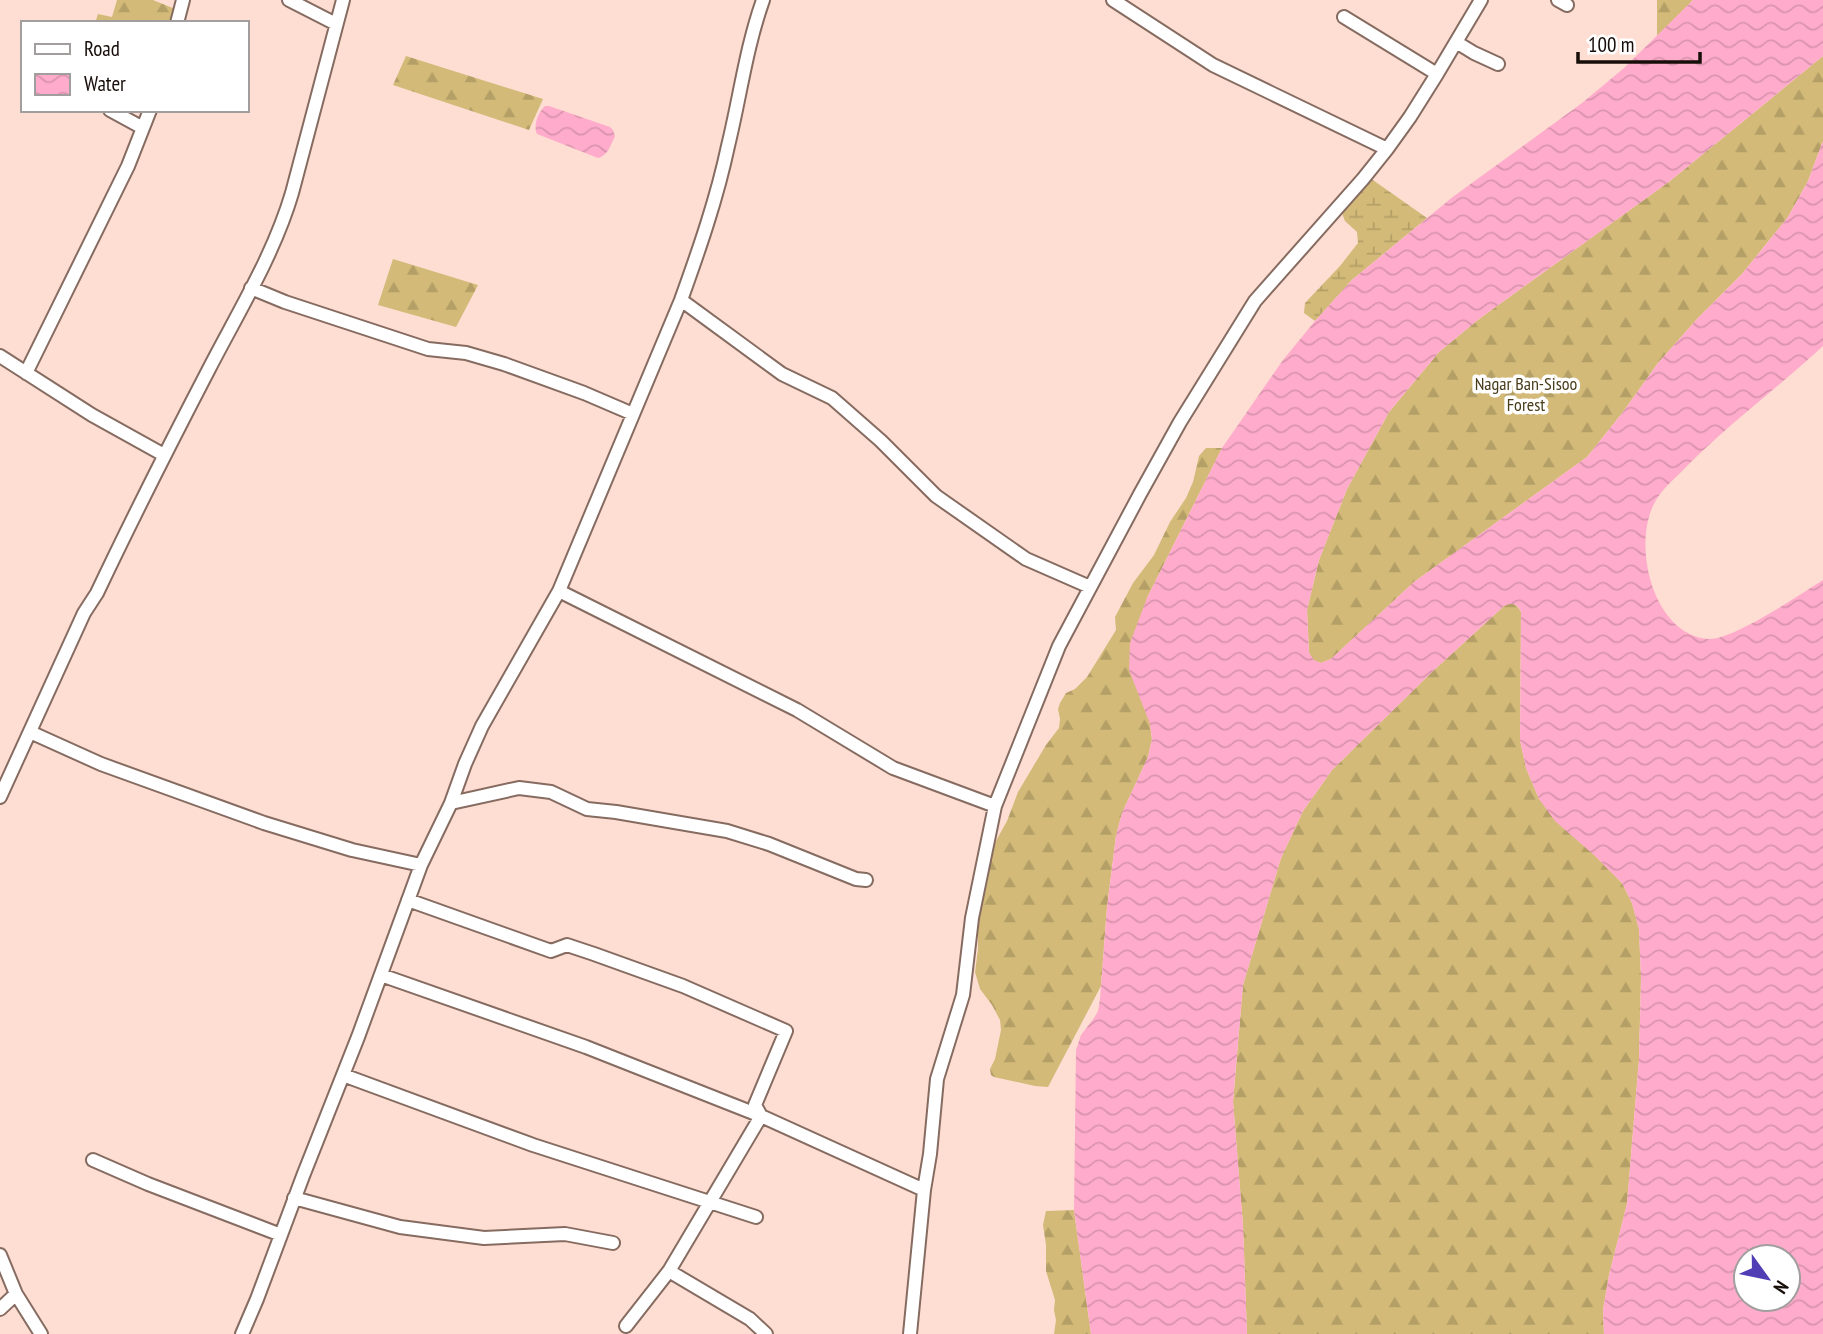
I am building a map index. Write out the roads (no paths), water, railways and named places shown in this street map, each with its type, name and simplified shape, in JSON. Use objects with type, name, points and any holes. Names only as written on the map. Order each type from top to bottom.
[{"type":"street","points":[[178,21],[183,0]]},
{"type":"street","points":[[289,0],[336,24]]},
{"type":"street","points":[[0,797],[84,613],[97,593],[282,222],[343,0]]},
{"type":"street","points":[[242,1334],[421,865],[451,803],[482,726],[559,591],[681,300],[722,172],[742,79],[763,0]]},
{"type":"street","points":[[1113,0],[1213,65],[1387,149]]},
{"type":"street","points":[[910,1334],[923,1190],[930,1154],[937,1079],[963,995],[972,918],[995,806],[1059,646],[1180,422],[1255,301],[1387,149],[1437,74],[1480,0]]},
{"type":"street","points":[[1344,17],[1437,74]]},
{"type":"street","points":[[1456,42],[1498,64]]},
{"type":"street","points":[[114,112],[143,128]]},
{"type":"street","points":[[26,373],[128,166],[149,112]]},
{"type":"street","points":[[251,288],[285,302],[428,349],[466,353],[504,364],[633,414]]},
{"type":"street","points":[[681,300],[782,374],[832,398],[947,504],[1026,559],[1090,587]]},
{"type":"street","points":[[0,356],[92,415],[164,454]]},
{"type":"street","points":[[559,591],[797,710],[893,768],[995,806]]},
{"type":"street","points":[[30,732],[101,764],[264,823],[352,850],[421,865]]},
{"type":"street","points":[[451,803],[519,788],[551,792],[587,809],[727,831],[769,844],[856,879],[866,880]]},
{"type":"street","points":[[408,900],[551,951],[568,945],[594,954],[683,986],[786,1031],[755,1105],[761,1116]]},
{"type":"street","points":[[380,975],[586,1047],[761,1116],[923,1190]]},
{"type":"street","points":[[343,1075],[533,1144],[755,1217]]},
{"type":"street","points":[[626,1326],[669,1271],[761,1116]]},
{"type":"street","points":[[93,1160],[281,1235]]},
{"type":"street","points":[[294,1198],[400,1227],[484,1238],[565,1234],[613,1243]]},
{"type":"street","points":[[0,1255],[16,1294],[41,1334]]},
{"type":"street","points":[[669,1271],[750,1319],[766,1334]]},
{"type":"street","points":[[0,1308],[16,1294]]},
{"type":"water","points":[[1693,0],[1823,0],[1823,56],[1670,181],[1479,319],[1439,352],[1389,412],[1347,489],[1319,560],[1307,610],[1309,653],[1314,660],[1321,663],[1331,659],[1414,582],[1587,457],[1658,363],[1742,274],[1788,217],[1808,181],[1823,141],[1823,346],[1703,450],[1664,489],[1650,515],[1646,560],[1651,583],[1660,604],[1673,622],[1690,634],[1710,639],[1735,632],[1823,580],[1823,1334],[1604,1334],[1603,1310],[1609,1275],[1627,1204],[1639,1059],[1639,929],[1632,903],[1622,883],[1555,821],[1539,799],[1526,768],[1520,740],[1521,612],[1512,604],[1504,606],[1433,671],[1332,770],[1303,811],[1281,858],[1243,985],[1233,1101],[1243,1226],[1247,1334],[1091,1334],[1074,1210],[1076,1050],[1081,1035],[1098,1011],[1116,836],[1122,813],[1148,757],[1152,739],[1150,724],[1129,670],[1130,643],[1147,598],[1222,448],[1283,360],[1315,321],[1352,280],[1454,196],[1582,103],[1624,68]]},
{"type":"water","points":[[545,106],[610,127],[615,136],[607,152],[598,158],[537,134],[537,119]]},
{"type":"park label","name":"Nagar Ban-Sisoo Forest","points":[[1526,394]]}]
